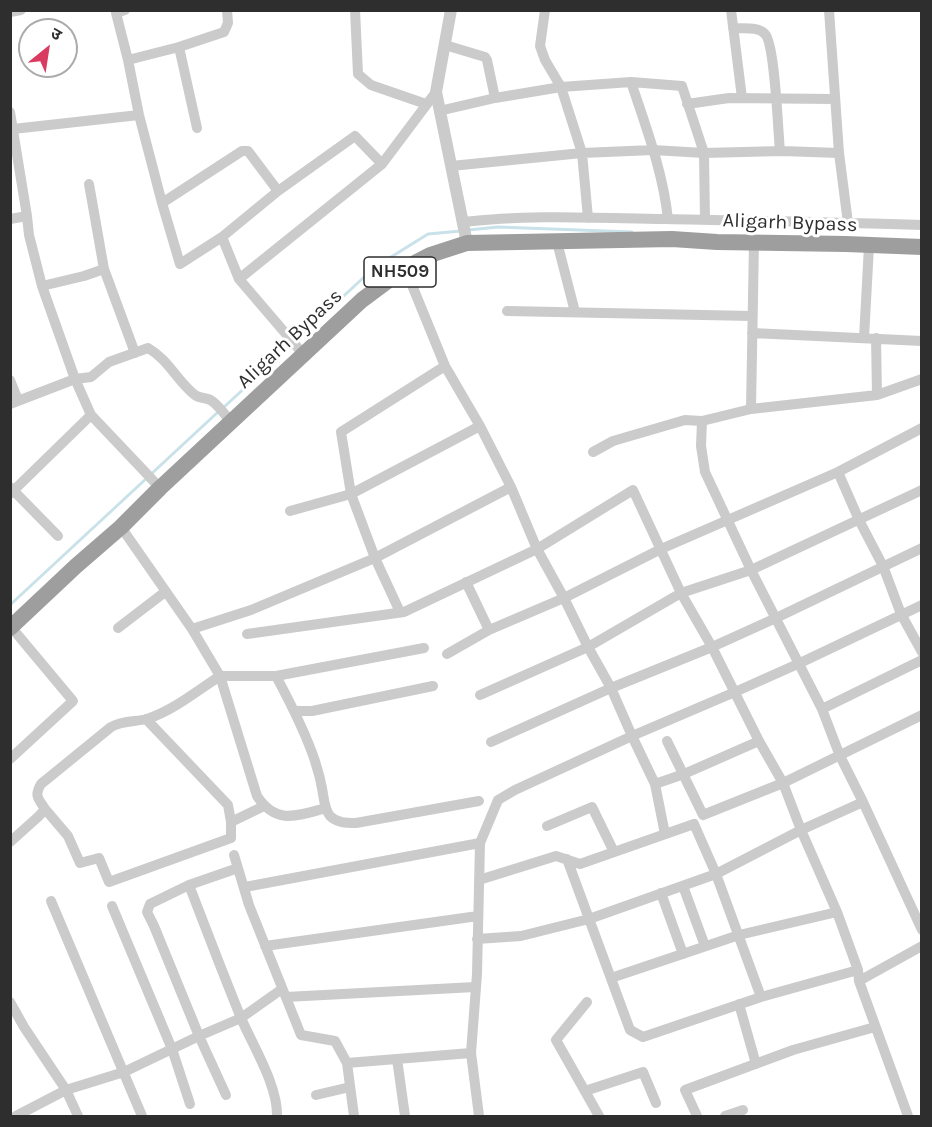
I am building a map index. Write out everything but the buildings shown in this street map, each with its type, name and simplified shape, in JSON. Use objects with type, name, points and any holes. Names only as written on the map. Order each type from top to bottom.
[{"type":"highway","name":"Aligarh Bypass","points":[[11,628],[121,527],[157,485],[302,352],[362,300],[405,268],[465,232],[557,242],[672,239],[921,247]]},
{"type":"street","points":[[10,12],[21,10]]},
{"type":"street","points":[[125,10],[116,13],[139,115],[180,264],[222,237],[278,191],[356,136],[382,164]]},
{"type":"street","points":[[128,60],[224,32],[228,23],[227,10]]},
{"type":"street","points":[[355,10],[358,74],[371,86],[426,104]]},
{"type":"street","points":[[451,10],[436,92],[465,232],[493,219],[526,217],[921,225]]},
{"type":"street","points":[[546,10],[540,46],[545,60],[561,87],[582,153],[588,218]]},
{"type":"street","points":[[731,10],[741,98]]},
{"type":"street","points":[[829,10],[839,153],[848,223]]},
{"type":"street","points":[[733,28],[763,31],[768,37],[771,46],[780,151]]},
{"type":"street","points":[[445,45],[485,57],[495,98]]},
{"type":"street","points":[[179,47],[197,128]]},
{"type":"street","points":[[631,82],[653,150],[666,200],[668,219]]},
{"type":"street","points":[[440,111],[495,98],[561,87],[631,82],[682,86],[704,153],[705,220]]},
{"type":"street","points":[[239,279],[382,164],[436,92]]},
{"type":"street","points":[[687,104],[714,99],[741,98],[835,99]]},
{"type":"street","points":[[10,112],[29,235],[42,285],[75,379],[92,415],[157,485]]},
{"type":"street","points":[[13,129],[139,115]]},
{"type":"street","points":[[451,166],[582,153],[653,150],[704,153],[780,151],[839,153]]},
{"type":"street","points":[[162,203],[242,151],[248,151],[278,191]]},
{"type":"street","points":[[89,183],[104,269],[135,353]]},
{"type":"street","points":[[10,219],[27,216]]},
{"type":"street","points":[[222,237],[239,279],[302,352]]},
{"type":"street","points":[[557,242],[575,312]]},
{"type":"street","points":[[751,409],[754,242]]},
{"type":"street","points":[[864,338],[869,246]]},
{"type":"street","points":[[405,268],[445,366],[480,426],[511,487],[537,549],[611,688],[656,784],[665,834]]},
{"type":"street","points":[[42,285],[104,269]]},
{"type":"street","points":[[507,310],[752,316]]},
{"type":"street","points":[[752,333],[921,341]]},
{"type":"street","points":[[876,338],[877,395]]},
{"type":"street","points":[[10,380],[14,402],[75,379],[91,377],[109,362],[148,348],[163,358],[196,396],[213,401],[230,420]]},
{"type":"street","points":[[400,612],[375,558],[351,494],[341,432],[445,366]]},
{"type":"street","points":[[593,452],[613,441],[685,420],[702,420],[751,409],[877,395],[921,379]]},
{"type":"street","points":[[58,536],[12,491],[92,415]]},
{"type":"street","points":[[702,420],[701,446],[705,472],[822,709],[840,756],[921,930]]},
{"type":"street","points":[[290,511],[351,494],[480,426]]},
{"type":"street","points":[[447,654],[489,630],[564,598],[661,549],[838,472],[921,428]]},
{"type":"street","points":[[838,472],[883,566],[901,614],[921,652]]},
{"type":"street","points":[[192,629],[251,610],[375,558],[511,487]]},
{"type":"street","points":[[247,634],[404,612],[537,549],[633,490],[681,593],[783,783],[837,912],[875,1027],[908,1116]]},
{"type":"street","points":[[480,695],[588,647],[681,593],[752,570],[921,490]]},
{"type":"street","points":[[121,527],[192,629],[220,676],[257,796],[264,806],[271,812],[283,816],[326,808]]},
{"type":"street","points":[[491,742],[611,688],[712,647],[921,548]]},
{"type":"street","points":[[466,582],[489,630]]},
{"type":"street","points":[[118,628],[165,592]]},
{"type":"street","points":[[479,1116],[471,1053],[476,987],[480,843],[498,800],[632,736],[735,693],[921,605]]},
{"type":"street","points":[[10,759],[73,701],[11,628]]},
{"type":"street","points":[[146,719],[228,805],[231,838],[109,882],[99,858],[80,863],[68,836],[37,797],[37,790],[41,784],[111,727],[118,723],[146,719],[168,710],[220,676],[276,676],[424,648]]},
{"type":"street","points":[[822,709],[921,660]]},
{"type":"street","points":[[276,676],[296,711],[316,764],[326,808],[329,815],[337,821],[356,823],[478,801]]},
{"type":"street","points":[[296,711],[312,711],[433,686]]},
{"type":"street","points":[[572,873],[580,864],[694,824],[703,815],[783,783],[921,715]]},
{"type":"street","points":[[667,741],[703,815]]},
{"type":"street","points":[[656,784],[759,741]]},
{"type":"street","points":[[477,939],[520,936],[589,919],[717,874],[801,830],[863,802]]},
{"type":"street","points":[[231,822],[264,806]]},
{"type":"street","points":[[547,826],[592,807],[614,852]]},
{"type":"street","points":[[10,842],[45,809]]},
{"type":"street","points":[[694,824],[717,874],[761,997]]},
{"type":"street","points":[[245,887],[480,843]]},
{"type":"street","points":[[234,855],[249,905],[301,1035],[335,1041],[347,1063],[354,1116]]},
{"type":"street","points":[[479,880],[556,856],[580,864]]},
{"type":"street","points":[[567,859],[630,1029],[643,1037],[761,997],[858,970]]},
{"type":"street","points":[[226,1095],[147,912],[150,904],[189,885],[238,868]]},
{"type":"street","points":[[189,885],[241,1018],[268,1078],[277,1108],[277,1116]]},
{"type":"street","points":[[682,886],[705,946]]},
{"type":"street","points":[[661,893],[683,954]]},
{"type":"street","points":[[51,901],[142,1116]]},
{"type":"street","points":[[112,906],[172,1049],[190,1104]]},
{"type":"street","points":[[611,978],[739,935],[837,912]]},
{"type":"street","points":[[265,946],[478,916]]},
{"type":"street","points":[[859,981],[921,946]]},
{"type":"street","points":[[16,1116],[66,1090],[124,1072],[241,1018],[284,993],[476,987]]},
{"type":"street","points":[[10,1002],[66,1090],[78,1116]]},
{"type":"street","points":[[587,1002],[556,1040],[599,1116]]},
{"type":"street","points":[[739,1004],[756,1064]]},
{"type":"street","points":[[697,1116],[685,1090],[793,1050],[875,1027]]},
{"type":"street","points":[[347,1063],[471,1053]]},
{"type":"street","points":[[397,1059],[405,1116]]},
{"type":"street","points":[[585,1091],[643,1072],[656,1103]]},
{"type":"street","points":[[316,1095],[350,1088]]},
{"type":"street","points":[[725,1116],[743,1110]]},
{"type":"waterway","points":[[468,230],[498,227],[632,232]]},
{"type":"waterway","points":[[296,340],[375,267],[428,234],[461,231]]},
{"type":"waterway","points":[[223,408],[291,345]]},
{"type":"waterway","points":[[10,605],[218,412]]}]
